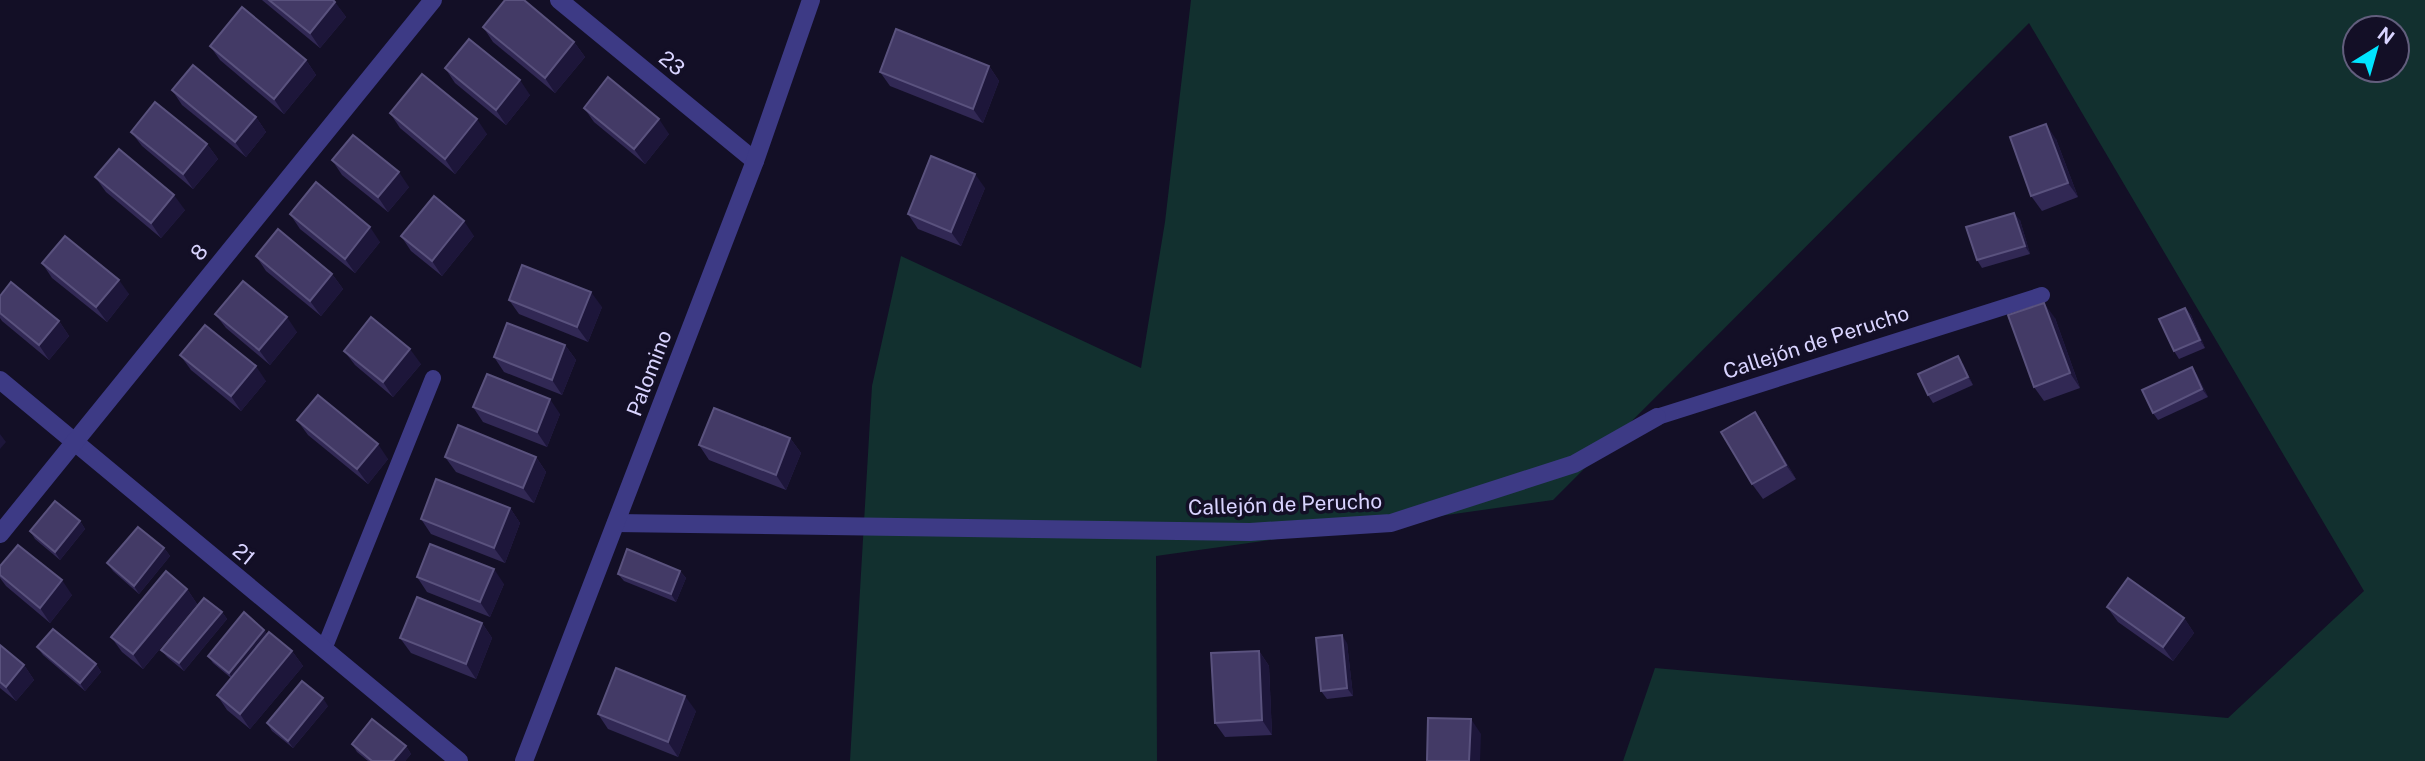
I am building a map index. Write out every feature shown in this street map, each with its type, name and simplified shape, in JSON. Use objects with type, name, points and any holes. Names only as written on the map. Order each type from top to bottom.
[{"type":"street","name":"8","points":[[0,534],[433,0]]},
{"type":"street","name":"23","points":[[559,0],[755,161]]},
{"type":"street","name":"Palomino","points":[[524,761],[755,161],[811,0]]},
{"type":"street","name":"21","points":[[0,380],[459,761]]},
{"type":"street","name":"Callejón de Perucho","points":[[616,523],[1250,532],[1391,523],[1574,464],[1657,417]]},
{"type":"lane","name":"Callejón de Perucho","points":[[1657,417],[2042,295]]},
{"type":"lane","points":[[324,649],[433,378]]},
{"type":"green space","points":[[1191,0],[2425,0],[2425,761],[1623,761],[1655,668],[2228,718],[2364,591],[2029,23],[1553,500],[1156,556],[1157,761],[850,761],[872,386],[901,256],[1141,368],[1165,222]]},
{"type":"building","points":[[269,0],[333,0],[335,2],[310,33]]},
{"type":"building","points":[[505,0],[524,0],[574,42],[545,78],[483,27]]},
{"type":"building","points":[[242,7],[306,60],[274,99],[210,46]]},
{"type":"building","points":[[896,29],[989,66],[973,109],[880,72]]},
{"type":"building","points":[[469,39],[520,80],[496,110],[445,68]]},
{"type":"building","points":[[193,65],[256,117],[235,142],[172,90]]},
{"type":"building","points":[[422,74],[477,119],[445,159],[390,113]]},
{"type":"building","points":[[608,77],[659,119],[634,149],[584,108]]},
{"type":"building","points":[[155,102],[207,144],[183,174],[131,132]]},
{"type":"building","points":[[2046,124],[2068,183],[2031,196],[2010,137]]},
{"type":"building","points":[[353,135],[399,172],[378,197],[332,160]]},
{"type":"building","points":[[119,149],[174,195],[151,223],[95,177]]},
{"type":"building","points":[[931,156],[975,174],[951,232],[908,214]]},
{"type":"building","points":[[316,182],[370,227],[345,259],[290,214]]},
{"type":"building","points":[[434,196],[464,221],[432,261],[401,236]]},
{"type":"building","points":[[2014,213],[2025,246],[1977,260],[1966,227]]},
{"type":"building","points":[[278,229],[332,274],[310,301],[256,256]]},
{"type":"building","points":[[65,236],[119,280],[96,307],[42,263]]},
{"type":"building","points":[[522,265],[591,292],[577,327],[509,300]]},
{"type":"building","points":[[243,281],[287,317],[259,350],[215,314]]},
{"type":"building","points":[[11,282],[59,321],[39,345],[0,313],[0,296]]},
{"type":"building","points":[[2044,303],[2070,373],[2034,387],[2008,315]]},
{"type":"building","points":[[2185,308],[2200,340],[2174,351],[2159,319]]},
{"type":"building","points":[[371,317],[410,349],[383,382],[344,351]]},
{"type":"building","points":[[507,323],[565,345],[552,380],[494,357]]},
{"type":"building","points":[[205,325],[256,366],[231,396],[180,355]]},
{"type":"building","points":[[1958,356],[1968,377],[1928,395],[1918,374]]},
{"type":"building","points":[[2192,367],[2202,389],[2153,413],[2142,390]]},
{"type":"building","points":[[487,374],[550,399],[537,432],[473,407]]},
{"type":"building","points":[[318,395],[378,444],[357,469],[297,420]]},
{"type":"building","points":[[714,408],[790,438],[776,475],[699,445]]},
{"type":"building","points":[[1755,412],[1786,465],[1752,484],[1721,432]]},
{"type":"building","points":[[458,425],[536,457],[523,488],[445,457]]},
{"type":"building","points":[[436,479],[510,508],[494,548],[421,519]]},
{"type":"building","points":[[55,501],[80,521],[55,552],[30,531]]},
{"type":"building","points":[[138,527],[164,548],[134,586],[107,563]]},
{"type":"building","points":[[430,544],[494,569],[480,602],[417,577]]},
{"type":"building","points":[[18,545],[62,580],[40,608],[0,575],[0,566]]},
{"type":"building","points":[[627,549],[680,571],[671,594],[618,574]]},
{"type":"building","points":[[166,571],[187,589],[133,654],[111,637]]},
{"type":"building","points":[[2128,578],[2184,618],[2163,647],[2107,607]]},
{"type":"building","points":[[417,597],[482,623],[466,664],[400,638]]},
{"type":"building","points":[[204,598],[222,612],[179,663],[161,650]]},
{"type":"building","points":[[244,612],[264,630],[229,673],[208,656]]},
{"type":"building","points":[[53,629],[96,664],[80,683],[37,647]]},
{"type":"building","points":[[269,632],[292,651],[240,714],[217,695]]},
{"type":"building","points":[[1342,635],[1347,688],[1321,691],[1316,638]]},
{"type":"building","points":[[0,645],[24,665],[6,687],[0,682]]},
{"type":"building","points":[[1259,651],[1262,720],[1215,723],[1211,653]]},
{"type":"building","points":[[616,668],[685,696],[668,742],[598,714]]},
{"type":"building","points":[[302,681],[323,698],[288,741],[267,723]]},
{"type":"building","points":[[1428,718],[1471,719],[1469,761],[1427,761]]},
{"type":"building","points":[[372,719],[406,746],[393,761],[372,761],[352,744]]}]
